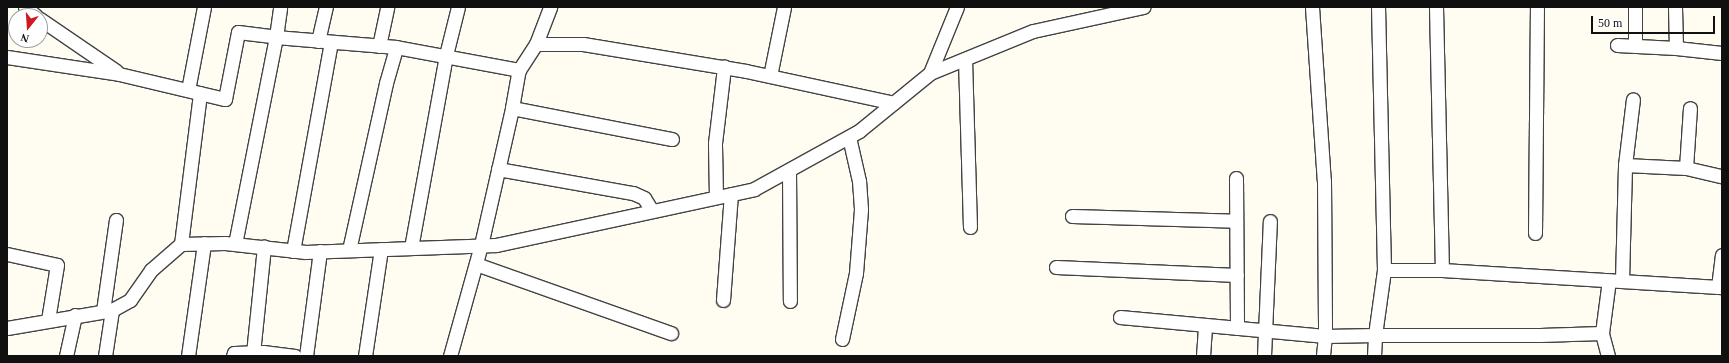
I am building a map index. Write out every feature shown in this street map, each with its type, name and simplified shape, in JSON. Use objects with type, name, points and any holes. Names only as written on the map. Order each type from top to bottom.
[{"type":"street","points":[[180,244],[194,92],[204,7]]},
{"type":"street","points":[[235,244],[276,37],[280,7]]},
{"type":"street","points":[[293,251],[324,41],[326,7]]},
{"type":"street","points":[[379,46],[387,7]]},
{"type":"street","points":[[411,248],[446,55],[458,7]]},
{"type":"street","points":[[452,355],[481,245],[512,108],[519,70],[536,44],[550,7]]},
{"type":"street","points":[[770,76],[784,7]]},
{"type":"street","points":[[930,73],[957,7]]},
{"type":"street","points":[[7,328],[108,310],[130,300],[151,270],[180,244],[235,244],[293,251],[496,245],[754,189],[859,131],[930,73],[1033,31],[1143,7]]},
{"type":"street","points":[[1312,7],[1323,175],[1325,336],[1323,356]]},
{"type":"street","points":[[1374,356],[1375,335],[1384,270],[1378,7]]},
{"type":"street","points":[[1436,7],[1442,270]]},
{"type":"street","points":[[1535,233],[1537,7]]},
{"type":"street","points":[[1635,7],[1635,46]]},
{"type":"street","points":[[1675,7],[1676,48]]},
{"type":"street","points":[[48,25],[119,74]]},
{"type":"street","points":[[7,57],[119,74],[225,99],[238,32],[276,37],[396,47],[446,55],[519,70]]},
{"type":"street","points":[[536,44],[583,44],[724,67],[894,103]]},
{"type":"street","points":[[1618,45],[1676,48],[1722,53]]},
{"type":"street","points":[[349,250],[386,83],[396,47]]},
{"type":"street","points":[[965,59],[970,227]]},
{"type":"street","points":[[716,197],[716,143],[724,67]]},
{"type":"street","points":[[1608,356],[1602,333],[1616,280],[1625,165],[1633,99]]},
{"type":"street","points":[[512,108],[672,139]]},
{"type":"street","points":[[1686,168],[1690,108]]},
{"type":"street","points":[[842,339],[856,273],[861,209],[859,181],[849,137]]},
{"type":"street","points":[[1625,165],[1686,168],[1722,176]]},
{"type":"street","points":[[498,169],[633,193],[644,198],[652,211]]},
{"type":"street","points":[[789,170],[790,301]]},
{"type":"street","points":[[1236,178],[1237,328]]},
{"type":"street","points":[[723,300],[731,194]]},
{"type":"street","points":[[1072,216],[1236,221]]},
{"type":"street","points":[[105,356],[116,220]]},
{"type":"street","points":[[1264,356],[1270,221]]},
{"type":"street","points":[[188,356],[204,243]]},
{"type":"street","points":[[253,353],[264,248]]},
{"type":"street","points":[[365,356],[381,249]]},
{"type":"street","points":[[306,356],[320,251]]},
{"type":"street","points":[[7,254],[57,265],[48,320]]},
{"type":"street","points":[[1384,270],[1442,270],[1720,287],[1722,255]]},
{"type":"street","points":[[476,264],[671,332]]},
{"type":"street","points":[[1056,266],[1237,275]]},
{"type":"street","points":[[66,356],[75,315]]},
{"type":"street","points":[[1120,317],[1325,336],[1540,335],[1602,333]]},
{"type":"street","points":[[1203,356],[1205,325]]},
{"type":"street","points":[[233,356],[234,353],[295,356]]}]
